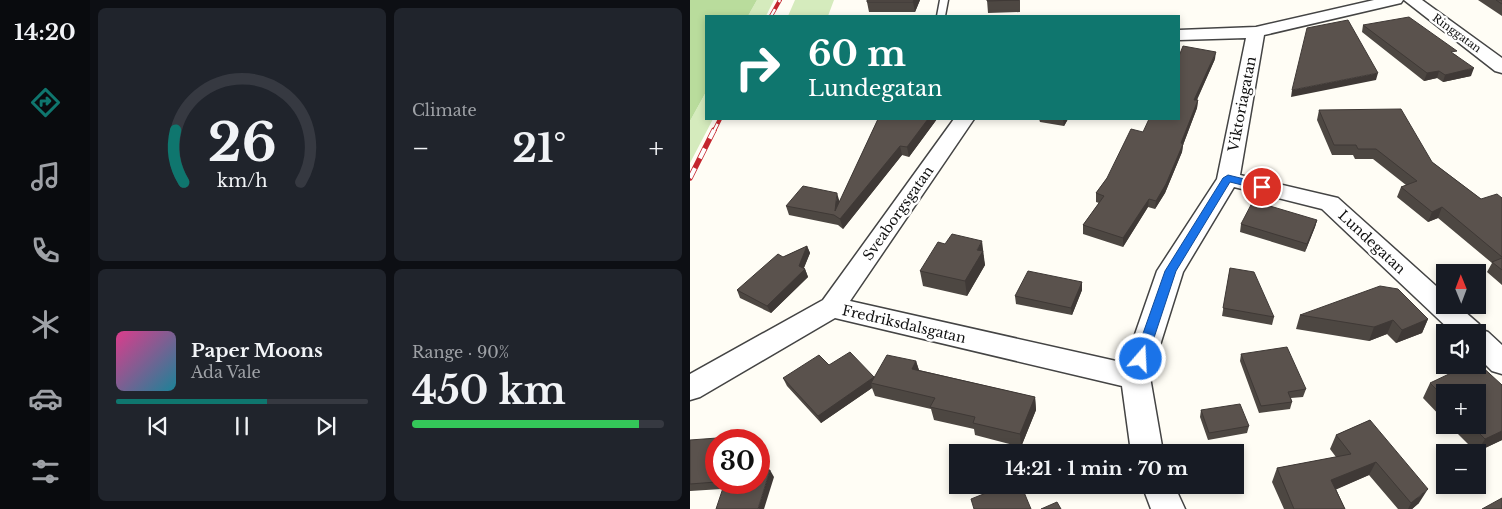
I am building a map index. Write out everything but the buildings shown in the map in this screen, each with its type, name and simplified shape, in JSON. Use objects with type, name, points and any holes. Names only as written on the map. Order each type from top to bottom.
[{"type":"street","points":[[1180,34],[1256,32],[1395,0]]},
{"type":"street","name":"Ringgatan","points":[[1412,0],[1502,67]]},
{"type":"street","name":"Viktoriagatan","points":[[1146,444],[1135,377],[1170,271],[1228,178],[1256,32]]},
{"type":"street","name":"Sveaborgsgatan","points":[[832,307],[963,120]]},
{"type":"street","name":"Lundegatan","points":[[1228,178],[1330,203],[1460,324]]},
{"type":"street","name":"Fredriksdalsgatan","points":[[690,388],[832,307],[1135,377]]},
{"type":"street","points":[[1486,348],[1502,363]]},
{"type":"street","points":[[1162,494],[1168,509]]},
{"type":"lane","points":[[941,15],[944,0]]},
{"type":"green space","points":[[690,0],[757,0],[749,15],[705,15],[705,94],[690,121]]},
{"type":"green space","points":[[757,0],[774,0],[766,15],[749,15]]},
{"type":"green space","points":[[795,0],[834,0],[828,15],[788,15]]},
{"type":"green space","points":[[705,94],[705,120],[712,120],[690,163],[690,121]]},
{"type":"railway","points":[[772,15],[780,0]]},
{"type":"railway","points":[[714,131],[720,120]]},
{"type":"railway","points":[[690,178],[714,130]]},
{"type":"route","points":[[1141,359],[1170,271],[1228,178],[1262,187]]}]
